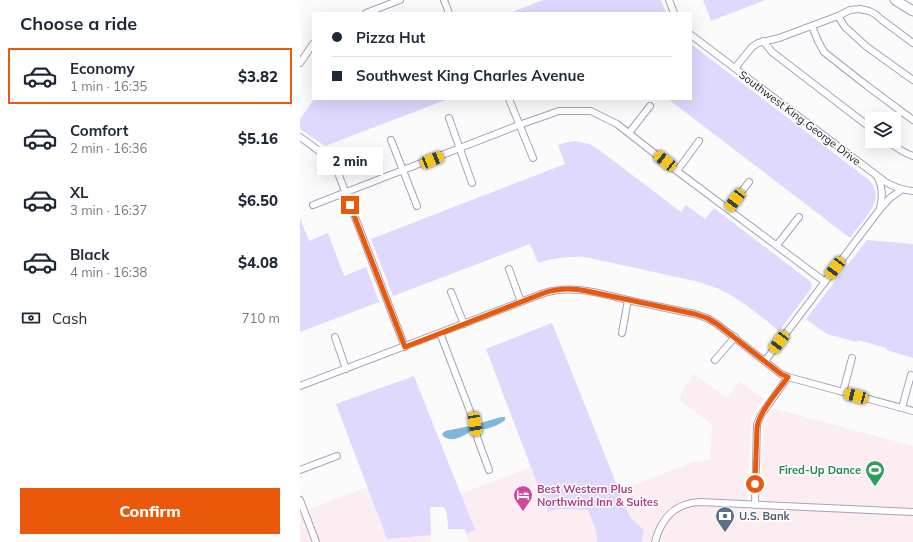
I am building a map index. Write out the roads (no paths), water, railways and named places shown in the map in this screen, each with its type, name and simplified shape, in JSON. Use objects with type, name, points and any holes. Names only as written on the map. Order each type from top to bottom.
[{"type":"main road","points":[[895,0],[905,3],[913,11]]},
{"type":"street","points":[[372,12],[383,10],[400,0]]},
{"type":"street","points":[[444,0],[449,12]]},
{"type":"street","points":[[669,0],[674,12]]},
{"type":"street","points":[[735,68],[752,47],[763,41],[779,38],[850,10],[860,9],[875,14],[913,43]]},
{"type":"street","points":[[838,16],[845,27],[867,47],[913,80]]},
{"type":"street","points":[[812,26],[824,52],[913,120]]},
{"type":"street","name":"Southwest King George Drive","points":[[692,36],[877,176],[901,190],[913,191]]},
{"type":"street","points":[[763,41],[772,52],[865,124]]},
{"type":"street","points":[[300,63],[312,45]]},
{"type":"street","points":[[509,100],[533,158]]},
{"type":"street","points":[[629,133],[650,106]]},
{"type":"street","points":[[314,205],[519,125],[559,111],[591,111],[617,124],[825,282]]},
{"type":"street","points":[[449,118],[472,183]]},
{"type":"street","points":[[300,137],[325,156],[338,173],[405,347]]},
{"type":"street","points":[[391,140],[417,206]]},
{"type":"street","points":[[677,171],[699,141]]},
{"type":"street","points":[[896,148],[906,154],[913,156]]},
{"type":"street","points":[[877,176],[881,184],[882,192],[880,209]]},
{"type":"street","points":[[728,209],[749,182]]},
{"type":"street","points":[[765,361],[880,209],[890,198],[901,190]]},
{"type":"street","points":[[777,245],[799,217]]},
{"type":"street","points":[[509,269],[521,302]]},
{"type":"street","points":[[300,386],[554,290],[571,288],[695,314],[707,318],[717,324],[781,374],[913,411]]},
{"type":"street","points":[[451,292],[464,324]]},
{"type":"street","points":[[622,333],[628,300]]},
{"type":"street","points":[[440,333],[475,424],[476,435],[489,470]]},
{"type":"street","points":[[335,337],[346,369]]},
{"type":"street","points":[[715,360],[735,338]]},
{"type":"street","points":[[843,392],[852,358]]},
{"type":"street","points":[[902,408],[911,375]]},
{"type":"street","points":[[755,504],[757,424],[761,414],[788,377]]},
{"type":"street","points":[[300,470],[337,456]]},
{"type":"street","points":[[300,500],[316,542]]},
{"type":"street","points":[[655,542],[658,530],[669,515],[683,505],[691,502],[913,512]]},
{"type":"water","points":[[505,417],[505,420],[493,427],[474,430],[458,438],[450,439],[444,437],[442,434],[445,431],[470,426]]},
{"type":"place","name":"Fired-Up Dance","points":[[875,487]]},
{"type":"place","name":"Best Western Plus Northwind Inn & Suites","points":[[523,512]]},
{"type":"place","name":"U.S. Bank","points":[[725,533]]}]
